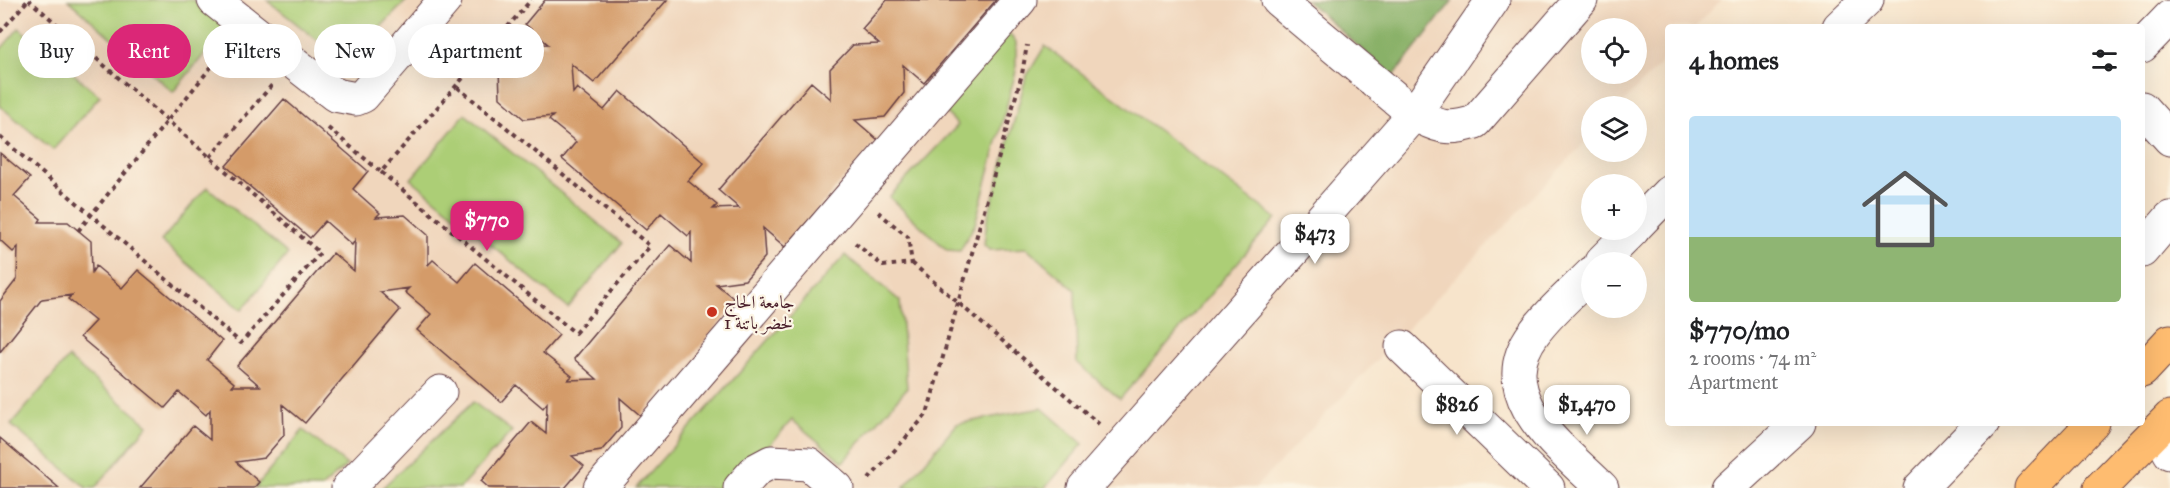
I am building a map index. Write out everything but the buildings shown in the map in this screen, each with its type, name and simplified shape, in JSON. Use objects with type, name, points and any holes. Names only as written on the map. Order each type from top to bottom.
[{"type":"main road","points":[[2145,368],[2170,341]]},
{"type":"main road","points":[[2031,488],[2090,426]]},
{"type":"main road","points":[[2100,488],[2166,433]]},
{"type":"street","points":[[214,0],[244,24]]},
{"type":"street","points":[[302,69],[335,95],[356,99],[363,96],[445,0]]},
{"type":"street","points":[[600,488],[1020,0]]},
{"type":"street","points":[[1278,0],[1414,114],[1439,127],[1456,128],[1475,122],[1581,0]]},
{"type":"street","points":[[1084,488],[1414,114],[1492,0]]},
{"type":"street","points":[[1842,24],[1867,0]]},
{"type":"street","points":[[2145,43],[2170,16]]},
{"type":"street","points":[[2145,111],[2170,139]]},
{"type":"street","points":[[1647,215],[1665,196]]},
{"type":"street","points":[[2145,247],[2170,218]]},
{"type":"street","points":[[1611,252],[1623,240]]},
{"type":"street","points":[[1581,284],[1533,334],[1521,358],[1517,384],[1535,421],[1602,488]]},
{"type":"street","points":[[1402,347],[1548,488]]},
{"type":"street","points":[[348,488],[440,392]]},
{"type":"street","points":[[1728,488],[1796,426]]},
{"type":"street","points":[[1920,488],[1980,426]]},
{"type":"street","points":[[740,488],[756,470],[771,462],[809,464],[837,488]]},
{"type":"path","points":[[0,32],[28,0],[320,253],[241,343],[92,213],[0,137]]},
{"type":"path","points":[[861,488],[927,414],[1022,74],[1027,42]]},
{"type":"path","points":[[78,231],[203,77]]},
{"type":"path","points":[[381,171],[575,333],[650,246],[456,86]]},
{"type":"path","points":[[908,237],[912,263],[1091,417]]},
{"type":"path","points":[[883,266],[912,263]]},
{"type":"shaded area","name":"جامعة الحاج لخضر باتنة 1","points":[[0,0],[1721,0],[1699,24],[1665,24],[1665,59],[1647,78],[1647,18],[1581,18],[1581,84],[1641,84],[1630,96],[1581,96],[1581,146],[1255,488],[0,488]]},
{"type":"green space","points":[[68,0],[193,0],[223,24],[203,24],[203,56],[191,70],[191,24],[107,24],[107,34]]},
{"type":"green space","points":[[267,0],[407,0],[384,24],[314,24],[314,37],[302,28],[302,24],[297,24]]},
{"type":"green space","points":[[1306,0],[1453,0],[1393,77]]},
{"type":"green space","points":[[18,29],[18,78],[79,78],[100,96],[53,150],[0,106],[0,50]]},
{"type":"green space","points":[[1008,33],[1016,42],[1016,71],[975,224],[960,251],[947,250],[889,197],[958,125],[943,110]]},
{"type":"green space","points":[[1045,46],[1276,218],[1120,399],[1077,363],[1075,290],[1027,248],[990,250],[984,245],[987,220],[1026,77]]},
{"type":"green space","points":[[157,78],[185,78],[173,92]]},
{"type":"green space","points":[[465,114],[622,243],[568,308],[411,179]]},
{"type":"green space","points":[[207,187],[288,254],[242,310],[161,241]]},
{"type":"green space","points":[[845,255],[900,301],[907,388],[843,462],[792,420],[731,488],[636,488]]},
{"type":"green space","points":[[68,358],[148,425],[95,488],[87,488],[11,425]]},
{"type":"green space","points":[[473,402],[512,431],[460,488],[382,488]]},
{"type":"green space","points":[[1042,408],[1083,444],[1045,488],[903,488],[957,424]]},
{"type":"green space","points":[[303,430],[347,465],[321,488],[255,488]]},
{"type":"place","name":"جامعة الحاج لخضر باتنة 1","points":[[712,312]]}]
